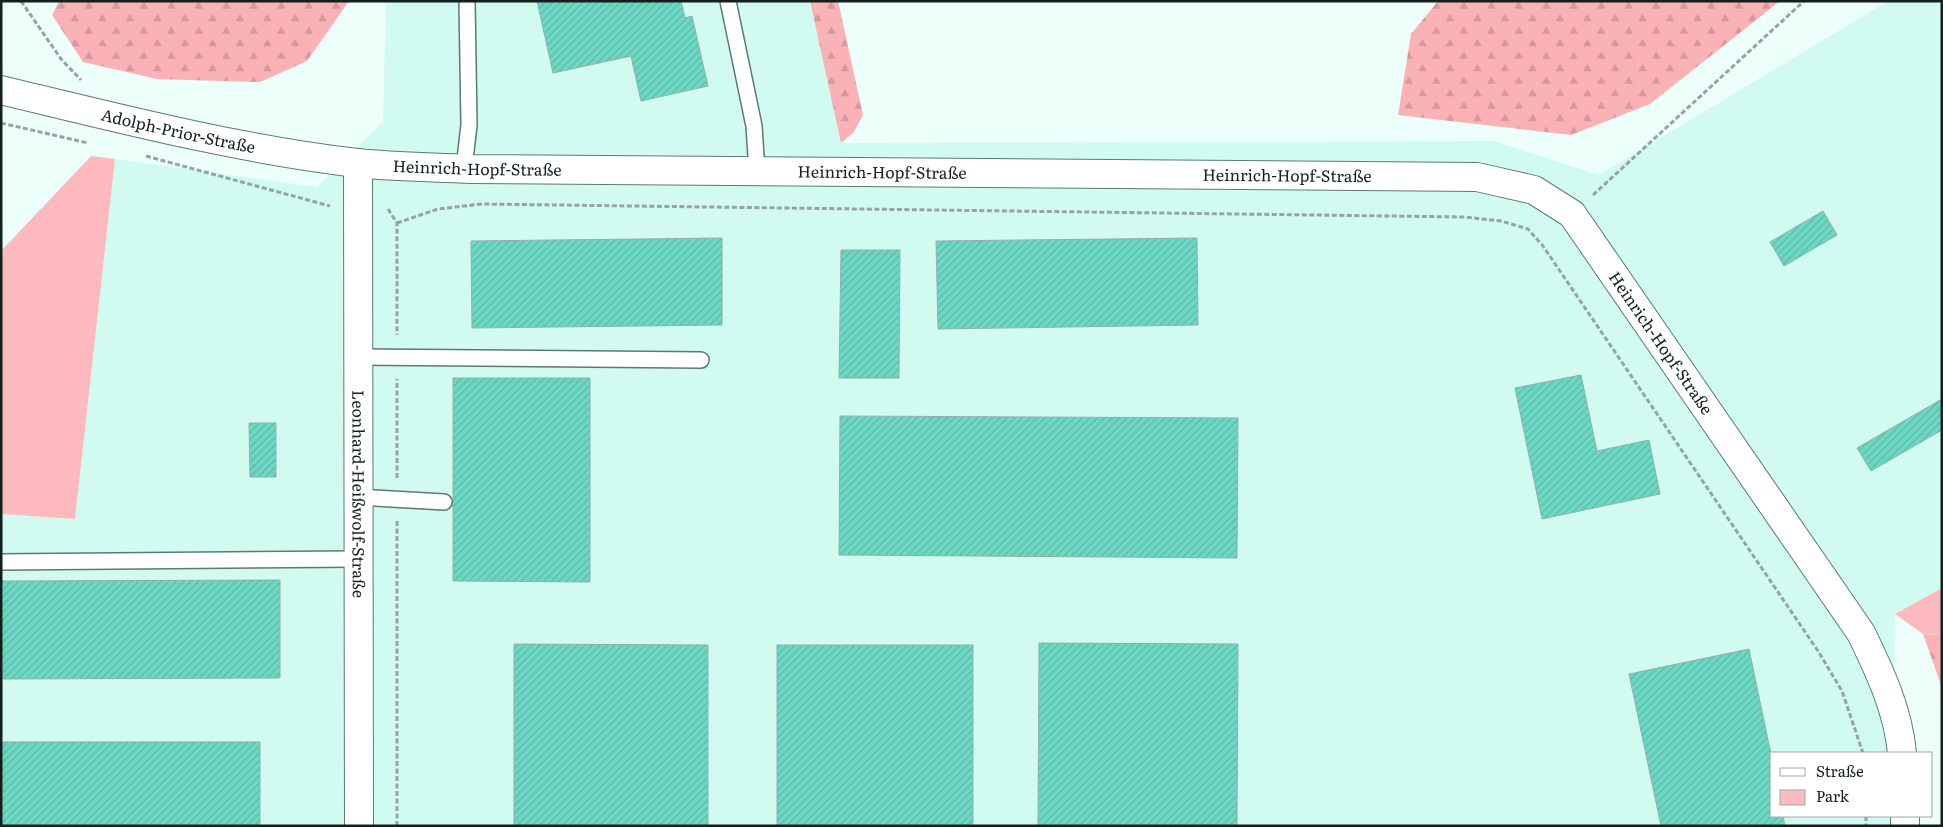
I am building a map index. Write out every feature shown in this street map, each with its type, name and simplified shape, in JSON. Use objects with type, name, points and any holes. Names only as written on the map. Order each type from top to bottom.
[{"type":"street","name":"Adolph-Prior-Straße","points":[[1,90],[119,118],[250,145],[358,163]]},
{"type":"street","name":"Heinrich-Hopf-Straße","points":[[358,163],[464,168],[1477,177],[1534,190],[1572,214],[1861,634],[1885,682],[1900,733],[1902,752]]},
{"type":"street","name":"Leonhard-Heißwolf-Straße","points":[[358,163],[357,559],[359,826]]},
{"type":"lane","points":[[464,168],[469,125],[467,1]]},
{"type":"lane","points":[[728,1],[754,126],[757,171]]},
{"type":"lane","points":[[357,357],[701,360]]},
{"type":"lane","points":[[357,497],[444,502]]},
{"type":"lane","points":[[1,562],[357,559]]},
{"type":"path","points":[[21,1],[61,59],[86,85]]},
{"type":"path","points":[[1572,214],[1804,1]]},
{"type":"path","points":[[1,123],[95,144]]},
{"type":"path","points":[[142,155],[338,208],[357,209]]},
{"type":"path","points":[[397,223],[438,209],[482,204],[1464,217],[1501,221],[1528,229],[1543,246],[1818,650],[1842,691],[1864,752]]},
{"type":"shaded area","points":[[386,1],[810,1],[842,143],[1494,141],[1599,175],[1888,1],[1942,1],[1942,588],[1895,614],[1893,752],[1770,752],[1770,817],[1892,817],[1892,826],[1,826],[1,514],[75,519],[115,159],[317,187],[383,122]]},
{"type":"green space","points":[[59,1],[349,1],[307,61],[260,82],[157,79],[83,62],[52,15]]},
{"type":"green space","points":[[810,1],[838,1],[863,115],[854,132],[841,143]]},
{"type":"green space","points":[[1438,1],[1780,1],[1650,104],[1571,135],[1398,115],[1411,34]]},
{"type":"green space","points":[[91,156],[115,159],[75,519],[1,514],[1,251]]},
{"type":"green space","points":[[1942,588],[1942,635],[1923,634],[1895,614]]},
{"type":"green space","points":[[1923,634],[1942,635],[1942,688]]},
{"type":"building","points":[[537,1],[681,1],[685,18],[692,16],[708,86],[641,101],[631,56],[553,73]]},
{"type":"building","points":[[1823,211],[1837,235],[1784,266],[1770,242]]},
{"type":"building","points":[[722,238],[722,325],[472,328],[471,241]]},
{"type":"building","points":[[1197,238],[1198,325],[938,329],[936,241]]},
{"type":"building","points":[[841,250],[900,250],[899,378],[839,378]]},
{"type":"building","points":[[1581,375],[1597,451],[1649,440],[1660,494],[1542,519],[1515,388]]},
{"type":"building","points":[[453,378],[590,378],[590,582],[453,581]]},
{"type":"building","points":[[1942,399],[1942,430],[1871,471],[1857,448]]},
{"type":"building","points":[[840,416],[1238,418],[1237,558],[839,555]]},
{"type":"building","points":[[249,423],[276,423],[276,477],[250,477]]},
{"type":"building","points":[[280,580],[280,678],[1,679],[1,581]]},
{"type":"building","points":[[1039,643],[1238,644],[1237,826],[1038,826]]},
{"type":"building","points":[[514,644],[708,645],[708,826],[514,826]]},
{"type":"building","points":[[777,645],[973,645],[973,826],[777,826]]},
{"type":"building","points":[[1749,649],[1771,752],[1770,817],[1783,817],[1785,826],[1661,826],[1629,674]]},
{"type":"building","points":[[1,742],[260,742],[260,826],[1,826]]}]
